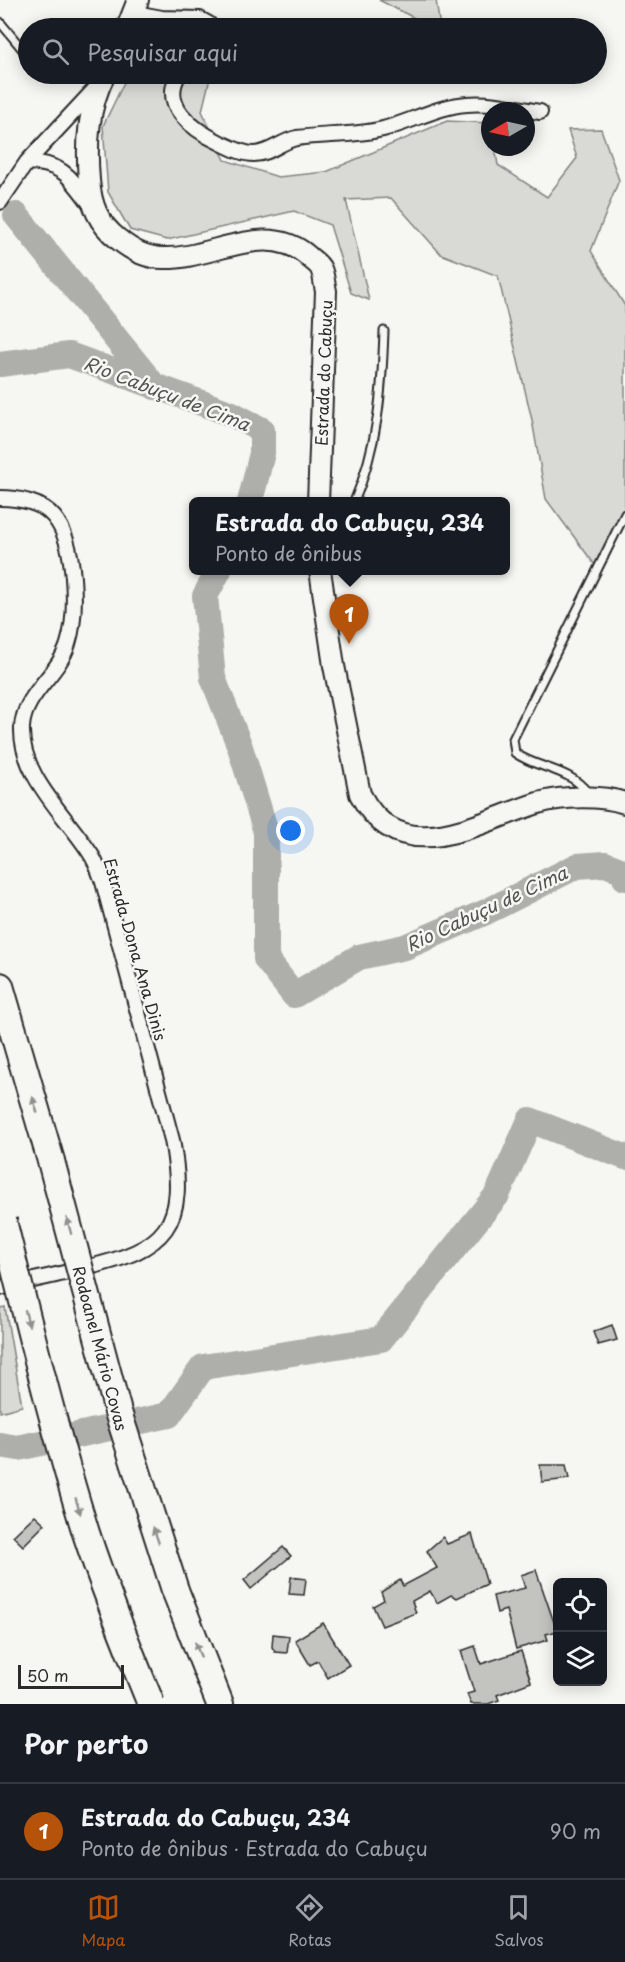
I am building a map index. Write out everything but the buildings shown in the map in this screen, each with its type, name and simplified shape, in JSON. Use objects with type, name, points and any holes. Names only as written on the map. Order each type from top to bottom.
[{"type":"highway","name":"Rodoanel Mário Covas","points":[[0,986],[51,1161],[121,1422],[175,1590],[220,1704]]},
{"type":"highway","points":[[1,1216],[58,1438],[87,1535],[121,1631],[151,1704]]},
{"type":"main road","points":[[91,205],[87,130],[101,84]]},
{"type":"main road","name":"Estrada do Cabuçu","points":[[91,205],[111,234],[128,247],[147,256],[165,259],[261,240],[282,241],[300,249],[321,268],[326,291],[318,497]]},
{"type":"main road","points":[[321,575],[334,666],[360,794],[369,812],[384,826],[401,834],[448,835],[541,802],[592,799],[625,803]]},
{"type":"street","points":[[134,14],[162,18]]},
{"type":"street","points":[[0,202],[27,162],[98,84]]},
{"type":"street","points":[[174,84],[174,96],[186,121],[196,130],[236,150],[253,154],[269,151],[293,139],[383,129],[465,104],[491,104],[540,112]]},
{"type":"street","points":[[27,162],[51,164],[62,170],[91,205]]},
{"type":"street","name":"Estrada Dona Ana Dinis","points":[[0,498],[36,504],[53,515],[65,534],[74,587],[73,618],[68,646],[27,707],[22,727],[28,759],[43,789],[92,855],[103,882],[172,1140],[178,1174],[176,1206],[164,1232],[146,1249],[122,1259],[0,1288]]},
{"type":"lane","points":[[0,22],[18,46]]},
{"type":"lane","points":[[355,497],[374,447],[383,379],[384,331]]},
{"type":"lane","points":[[592,799],[576,779],[515,753],[513,739],[625,514]]},
{"type":"shaded area","points":[[379,0],[436,0],[439,18],[414,18]]},
{"type":"shaded area","points":[[123,84],[209,84],[202,111],[225,160],[278,177],[326,172],[447,121],[481,123],[481,156],[496,156],[498,165],[547,197],[577,158],[568,130],[601,129],[619,180],[591,251],[625,306],[625,510],[595,565],[546,499],[532,420],[498,276],[441,254],[391,198],[346,200],[369,300],[351,293],[330,225],[294,211],[167,240],[130,230],[108,192],[103,126]]},
{"type":"shaded area","points":[[5,1307],[22,1406],[0,1412],[0,1308]]},
{"type":"waterway","points":[[16,215],[155,387]]},
{"type":"waterway","name":"Rio Cabuçu de Cima","points":[[0,364],[69,355],[232,414],[262,430],[262,453],[251,497]]},
{"type":"waterway","name":"Rio Cabuçu de Cima","points":[[216,575],[205,596],[213,678],[240,747],[266,832],[266,959],[294,995],[359,957],[405,947],[486,912],[577,866],[605,864],[623,871],[625,878]]},
{"type":"waterway","points":[[0,1445],[18,1448],[169,1415],[203,1367],[381,1339],[497,1195],[530,1120],[625,1157]]},
{"type":"place","name":"Estrada do Cabuçu, 234","points":[[349,644]]}]
